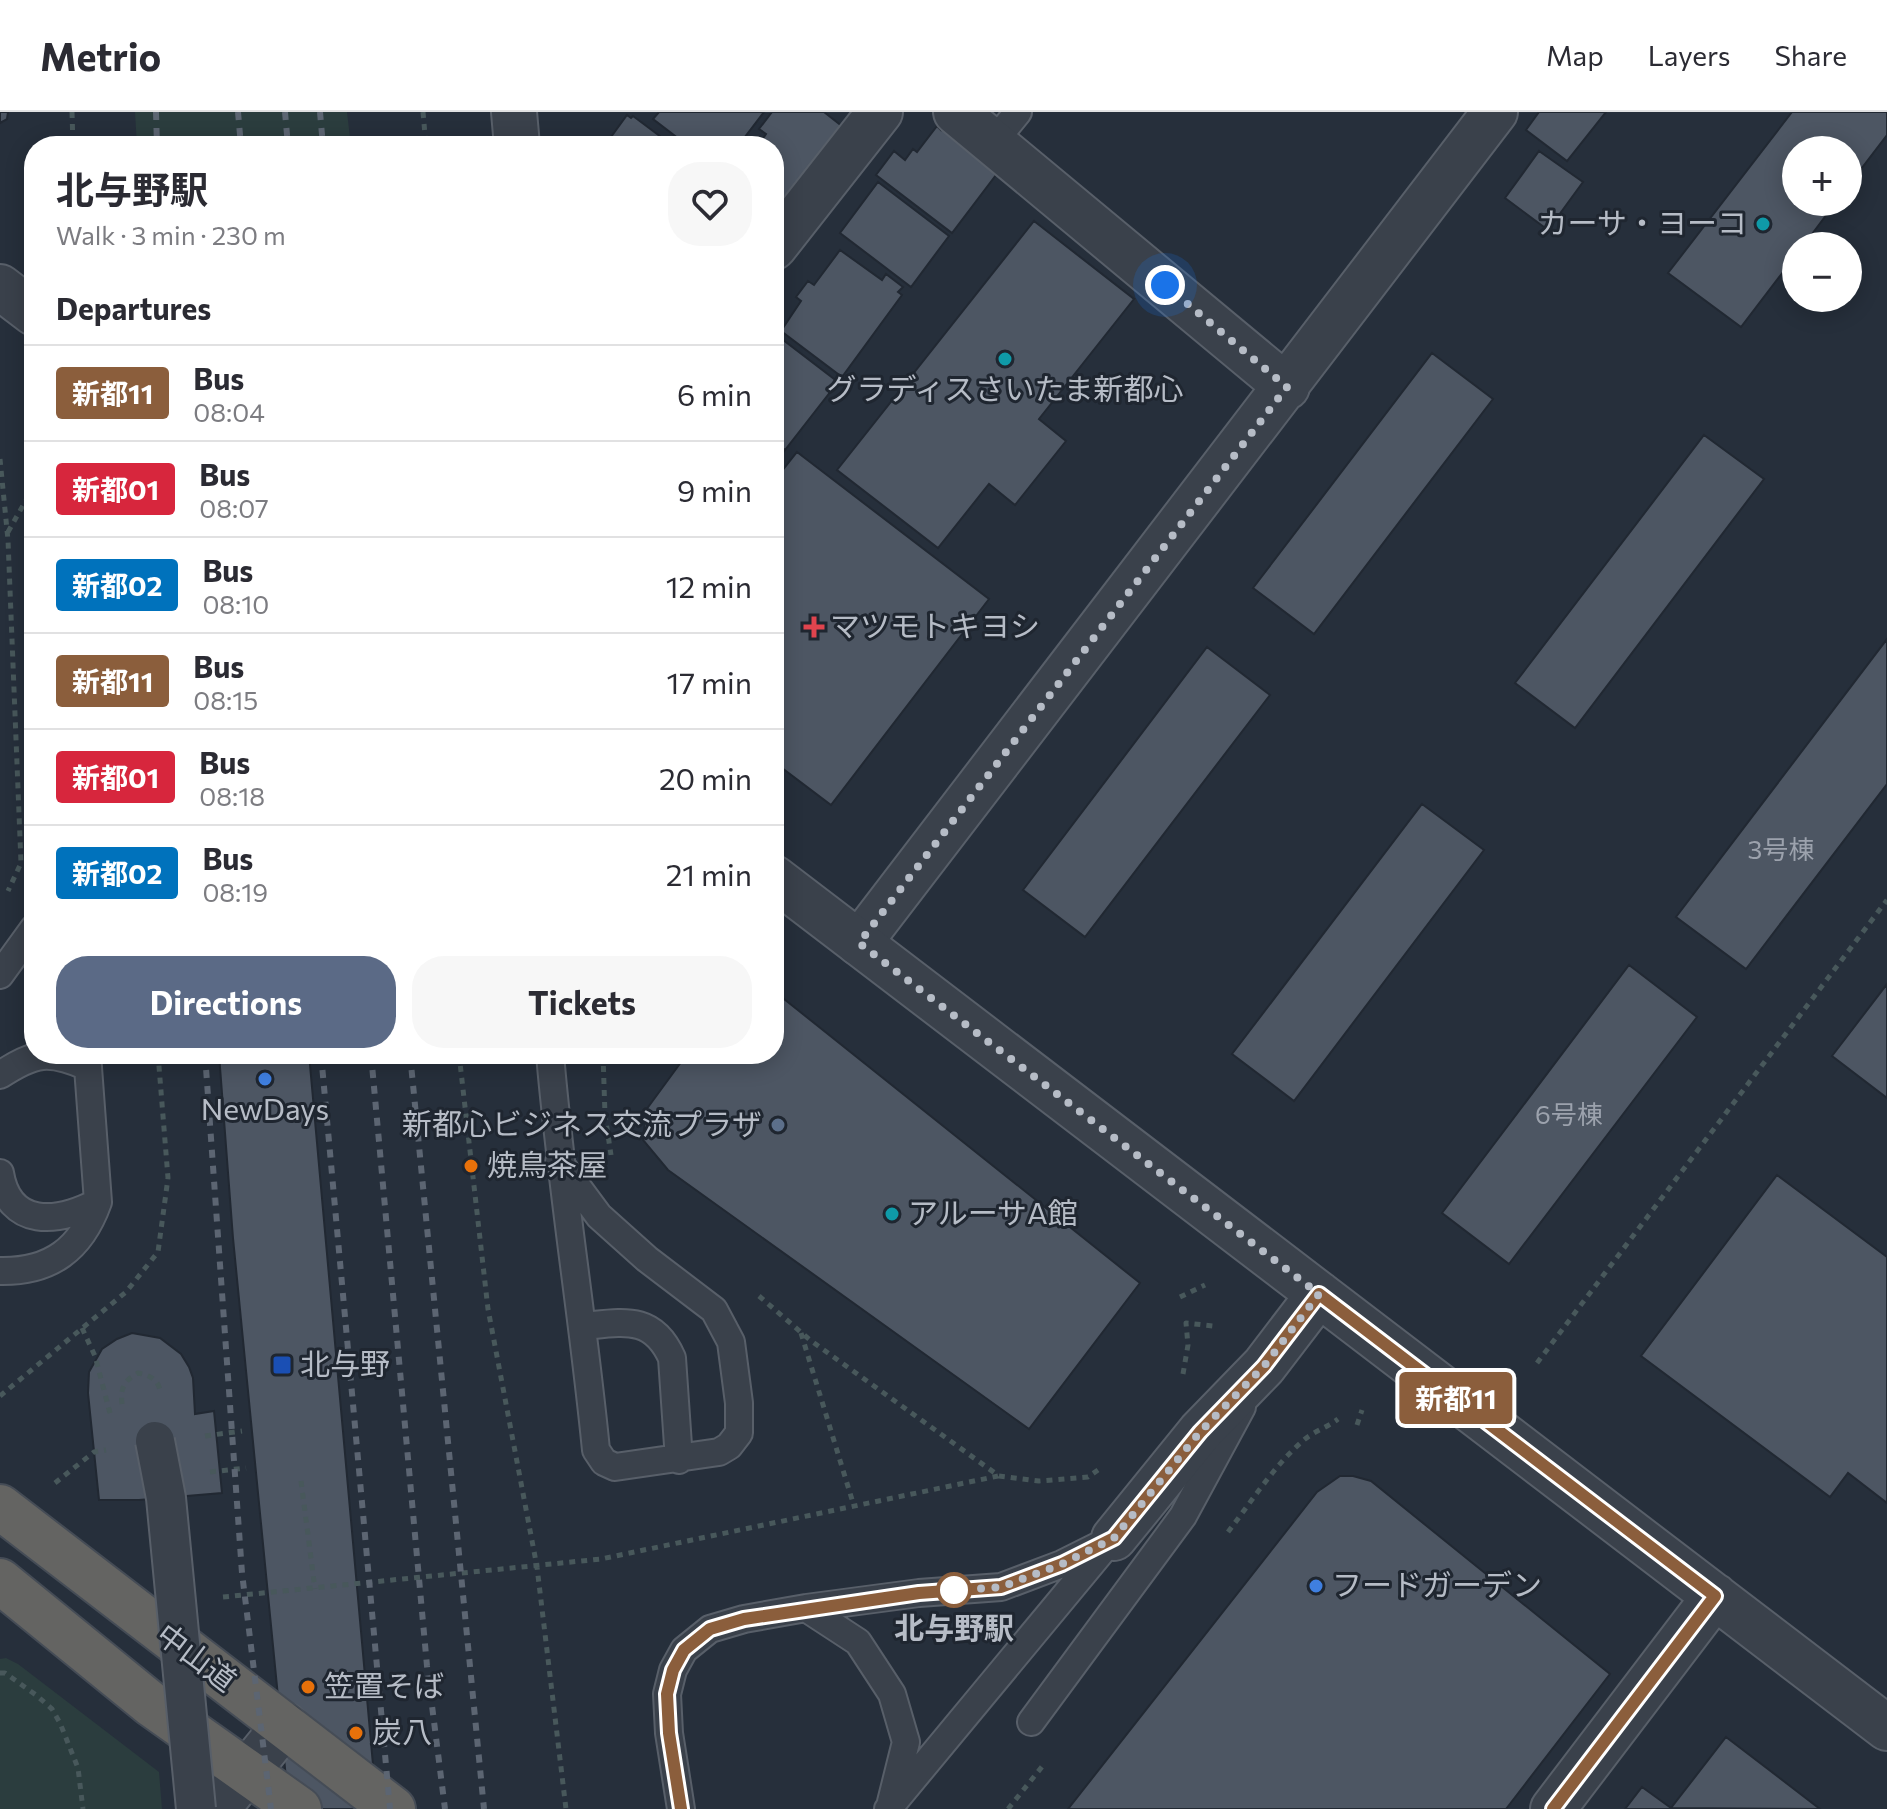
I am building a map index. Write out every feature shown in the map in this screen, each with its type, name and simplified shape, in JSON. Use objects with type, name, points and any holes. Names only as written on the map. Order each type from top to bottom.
[{"type":"highway","name":"中山道","points":[[0,1507],[393,1809]]},
{"type":"highway","name":"中山道","points":[[0,1581],[151,1704],[299,1809]]},
{"type":"street","points":[[514,112],[516,136]]},
{"type":"street","points":[[784,234],[880,112]]},
{"type":"street","points":[[956,112],[1006,128],[1287,387]]},
{"type":"street","points":[[859,943],[1495,112]]},
{"type":"street","points":[[0,287],[24,305]]},
{"type":"street","points":[[784,886],[1887,1728]]},
{"type":"street","points":[[1114,1538],[1200,1432],[1264,1366],[1319,1294]]},
{"type":"street","points":[[155,1441],[168,1512],[196,1809]]},
{"type":"street","points":[[1553,1809],[1715,1596]]},
{"type":"street","points":[[217,1809],[285,1725]]},
{"type":"lane","points":[[0,975],[24,942]]},
{"type":"lane","points":[[0,1075],[24,1060]]},
{"type":"lane","points":[[0,1271],[23,1271],[49,1262],[79,1241],[90,1225],[98,1202],[87,1064]]},
{"type":"lane","points":[[551,1064],[559,1162],[584,1326],[596,1450],[604,1462],[615,1467],[719,1452],[729,1446],[739,1433],[739,1403],[731,1342],[714,1310],[647,1259],[599,1216],[559,1162]]},
{"type":"lane","points":[[0,1173],[2,1187],[10,1203],[31,1216],[50,1218],[79,1212],[98,1202]]},
{"type":"lane","points":[[584,1326],[630,1322],[653,1331],[666,1345],[672,1358],[679,1460]]},
{"type":"lane","points":[[1031,1722],[1183,1516],[1264,1366]]},
{"type":"lane","points":[[681,1809],[669,1733],[667,1694],[673,1670],[684,1650],[710,1629],[744,1619],[806,1608],[919,1593],[1001,1587],[1062,1564],[1114,1538]]},
{"type":"lane","points":[[888,1808],[1114,1538]]},
{"type":"lane","points":[[806,1608],[858,1642],[892,1694],[906,1742],[888,1808]]},
{"type":"path","points":[[72,112],[73,136]]},
{"type":"path","points":[[423,112],[425,136]]},
{"type":"path","points":[[0,459],[7,533],[21,863],[3,902]]},
{"type":"path","points":[[7,533],[24,503]]},
{"type":"path","points":[[1537,1363],[1887,900]]},
{"type":"path","points":[[460,1064],[488,1309],[537,1567],[566,1809]]},
{"type":"path","points":[[603,1064],[605,1115],[611,1159]]},
{"type":"path","points":[[1180,1297],[1205,1285]]},
{"type":"path","points":[[754,1292],[801,1332],[999,1476]]},
{"type":"path","points":[[1186,1323],[1213,1326]]},
{"type":"path","points":[[82,1328],[95,1356],[109,1407]]},
{"type":"path","points":[[801,1332],[854,1506]]},
{"type":"path","points":[[1357,1425],[1362,1410]]},
{"type":"path","points":[[203,1436],[242,1431]]},
{"type":"path","points":[[48,1489],[94,1452]]},
{"type":"path","points":[[208,1599],[601,1559],[999,1476],[1039,1481],[1088,1477]]},
{"type":"path","points":[[301,1481],[315,1589]]},
{"type":"path","points":[[0,1673],[39,1692],[52,1709],[78,1768],[83,1809]]},
{"type":"shaded area","points":[[135,112],[347,112],[350,136],[136,136]]},
{"type":"shaded area","points":[[6,1658],[159,1772],[162,1809],[0,1809],[0,1659]]},
{"type":"building","points":[[0,112],[8,112],[7,119],[0,123]]},
{"type":"building","points":[[659,112],[764,112],[746,136],[675,136],[653,119]]},
{"type":"building","points":[[772,112],[824,112],[843,127],[795,195],[784,197],[784,136],[765,136],[759,129]]},
{"type":"building","points":[[1539,112],[1606,112],[1567,161],[1526,130]]},
{"type":"building","name":"カーサ・ヨーコ","points":[[1792,112],[1887,112],[1887,135],[1862,168],[1862,136],[1782,136],[1782,216],[1826,216],[1814,232],[1782,232],[1782,273],[1741,327],[1668,273]]},
{"type":"building","points":[[627,115],[633,116],[660,136],[612,136]]},
{"type":"building","points":[[937,126],[999,171],[952,233],[876,175],[894,151],[905,160],[913,149],[917,152]]},
{"type":"building","points":[[1539,151],[1583,182],[1548,230],[1505,198]]},
{"type":"building","points":[[878,182],[949,236],[911,287],[840,233]]},
{"type":"building","name":"グラディスさいたま新都心","points":[[1034,221],[1134,299],[1039,419],[1066,441],[1015,505],[989,484],[938,548],[837,470]]},
{"type":"building","points":[[840,250],[882,280],[886,274],[903,287],[898,292],[902,295],[842,377],[784,333],[784,326],[801,301],[796,297],[808,281],[814,285]]},
{"type":"building","points":[[784,341],[838,382],[784,449]]},
{"type":"building","points":[[1432,353],[1493,399],[1314,634],[1253,588]]},
{"type":"building","points":[[1704,435],[1764,479],[1575,728],[1515,683]]},
{"type":"building","points":[[797,452],[989,599],[831,805],[784,770],[784,468]]},
{"type":"building","points":[[1887,639],[1887,784],[1746,969],[1676,917]]},
{"type":"building","points":[[1207,647],[1270,695],[1085,937],[1023,890]]},
{"type":"building","points":[[1422,804],[1484,850],[1294,1101],[1232,1054]]},
{"type":"building","points":[[1629,965],[1697,1017],[1509,1264],[1442,1213]]},
{"type":"building","points":[[1887,984],[1887,1098],[1832,1056]]},
{"type":"building","name":"アルーサA館","points":[[784,999],[1140,1283],[1029,1429],[668,1170],[643,1140],[646,1110],[680,1064],[784,1064]]},
{"type":"building","points":[[220,1064],[310,1064],[377,1809],[289,1809],[233,1238]]},
{"type":"building","points":[[1777,1175],[1887,1257],[1887,1503],[1848,1473],[1830,1497],[1641,1356]]},
{"type":"building","points":[[132,1333],[160,1338],[181,1354],[193,1378],[195,1414],[214,1411],[222,1493],[99,1500],[88,1393],[89,1372],[102,1349]]},
{"type":"building","points":[[1340,1476],[1371,1481],[1610,1674],[1506,1809],[1068,1809],[1317,1492]]},
{"type":"building","points":[[1726,1737],[1820,1809],[1671,1808]]},
{"type":"building","points":[[1642,1787],[1671,1808],[1671,1809],[1625,1809]]},
{"type":"railway","points":[[156,112],[157,136]]},
{"type":"railway","points":[[238,112],[240,136]]},
{"type":"railway","points":[[285,112],[287,136]]},
{"type":"railway","points":[[320,112],[322,136]]},
{"type":"railway","points":[[206,1064],[242,1573],[271,1809]]},
{"type":"railway","points":[[322,1064],[390,1809]]},
{"type":"railway","points":[[372,1064],[427,1666],[445,1809]]},
{"type":"railway","points":[[411,1064],[484,1809]]},
{"type":"bus line","name":"新都11","points":[[681,1809],[669,1733],[667,1694],[673,1670],[684,1650],[710,1629],[744,1619],[806,1608],[919,1593],[1001,1587],[1062,1564],[1114,1538],[1200,1432],[1264,1366],[1319,1294],[1715,1596],[1553,1809]]},
{"type":"place","name":"カーサ・ヨーコ","points":[[1763,224]]},
{"type":"place","name":"グラディスさいたま新都心","points":[[1005,359]]},
{"type":"place","name":"マツモトキヨシ","points":[[814,627]]},
{"type":"place","name":"NewDays","points":[[265,1079]]},
{"type":"place","name":"新都心ビジネス交流プラザ","points":[[778,1125]]},
{"type":"place","name":"焼鳥茶屋","points":[[471,1166]]},
{"type":"place","name":"アルーサA館","points":[[892,1214]]},
{"type":"place","name":"北与野","points":[[282,1365]]},
{"type":"place","name":"フードガーデン","points":[[1316,1586]]},
{"type":"place","name":"北与野駅","points":[[954,1590]]},
{"type":"place","name":"笠置そば","points":[[308,1687]]},
{"type":"place","name":"炭八","points":[[356,1733]]},
{"type":"route","points":[[954,1590],[946,1591],[1001,1587],[1062,1564],[1114,1538],[1200,1432],[1264,1366],[1319,1294],[859,943],[1287,387],[1165,285]]}]
